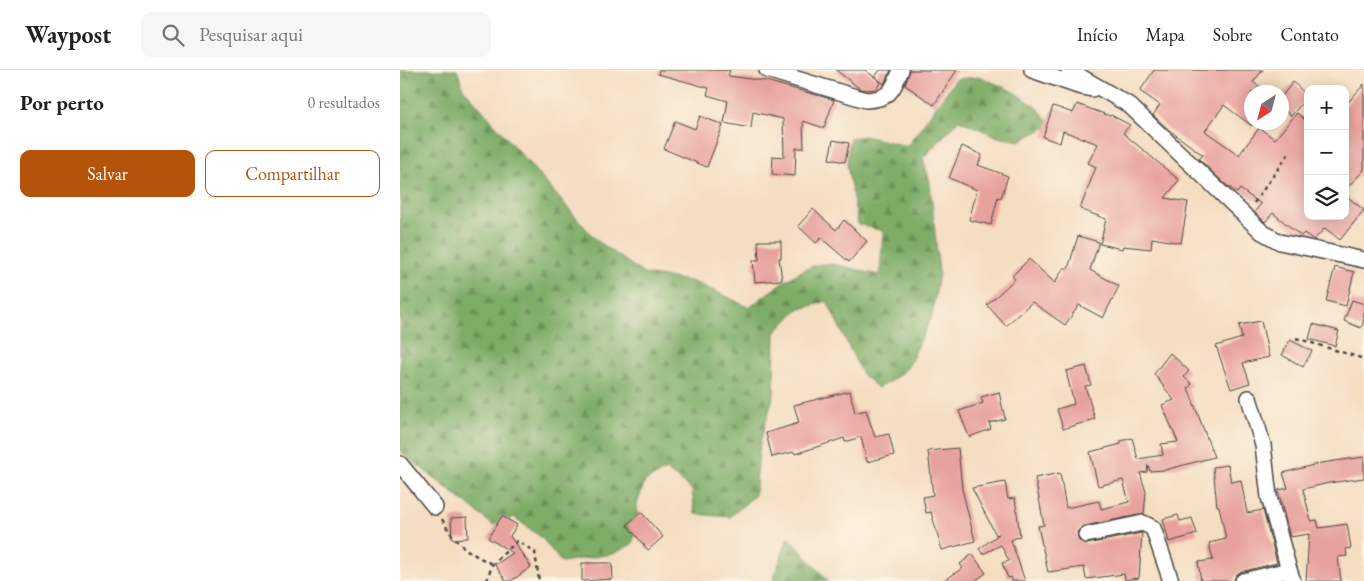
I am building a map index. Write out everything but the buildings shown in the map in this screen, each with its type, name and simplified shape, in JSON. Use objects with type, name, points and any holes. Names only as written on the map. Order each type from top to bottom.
[{"type":"street","points":[[767,70],[866,100],[881,100],[892,91],[901,70]]},
{"type":"street","points":[[1032,70],[1078,86],[1106,91]]},
{"type":"street","points":[[1069,70],[1129,105],[1262,232],[1280,242],[1364,260]]},
{"type":"street","points":[[1243,581],[1291,575],[1269,498],[1263,445],[1249,398]]},
{"type":"street","points":[[400,464],[435,507]]},
{"type":"street","points":[[1086,535],[1149,524],[1153,528],[1171,581]]},
{"type":"path","points":[[1246,216],[1289,154]]},
{"type":"path","points":[[1296,338],[1364,359]]},
{"type":"path","points":[[435,507],[452,539],[475,556],[492,565]]},
{"type":"path","points":[[487,581],[492,565],[517,541],[535,552],[539,581]]},
{"type":"green space","points":[[400,70],[457,70],[463,88],[595,239],[644,274],[691,281],[749,308],[784,282],[814,266],[822,264],[836,265],[880,275],[883,231],[858,224],[847,165],[850,138],[864,136],[907,146],[956,79],[981,77],[1012,91],[1037,107],[1051,125],[1019,141],[998,137],[959,120],[923,158],[930,182],[939,273],[932,316],[908,367],[894,379],[878,388],[862,374],[827,301],[797,310],[775,333],[774,394],[760,443],[755,495],[730,517],[695,514],[692,490],[666,470],[645,481],[637,504],[638,525],[632,544],[613,554],[561,562],[542,538],[514,517],[493,525],[400,451]]},
{"type":"green space","points":[[788,537],[823,575],[828,581],[773,581]]}]
